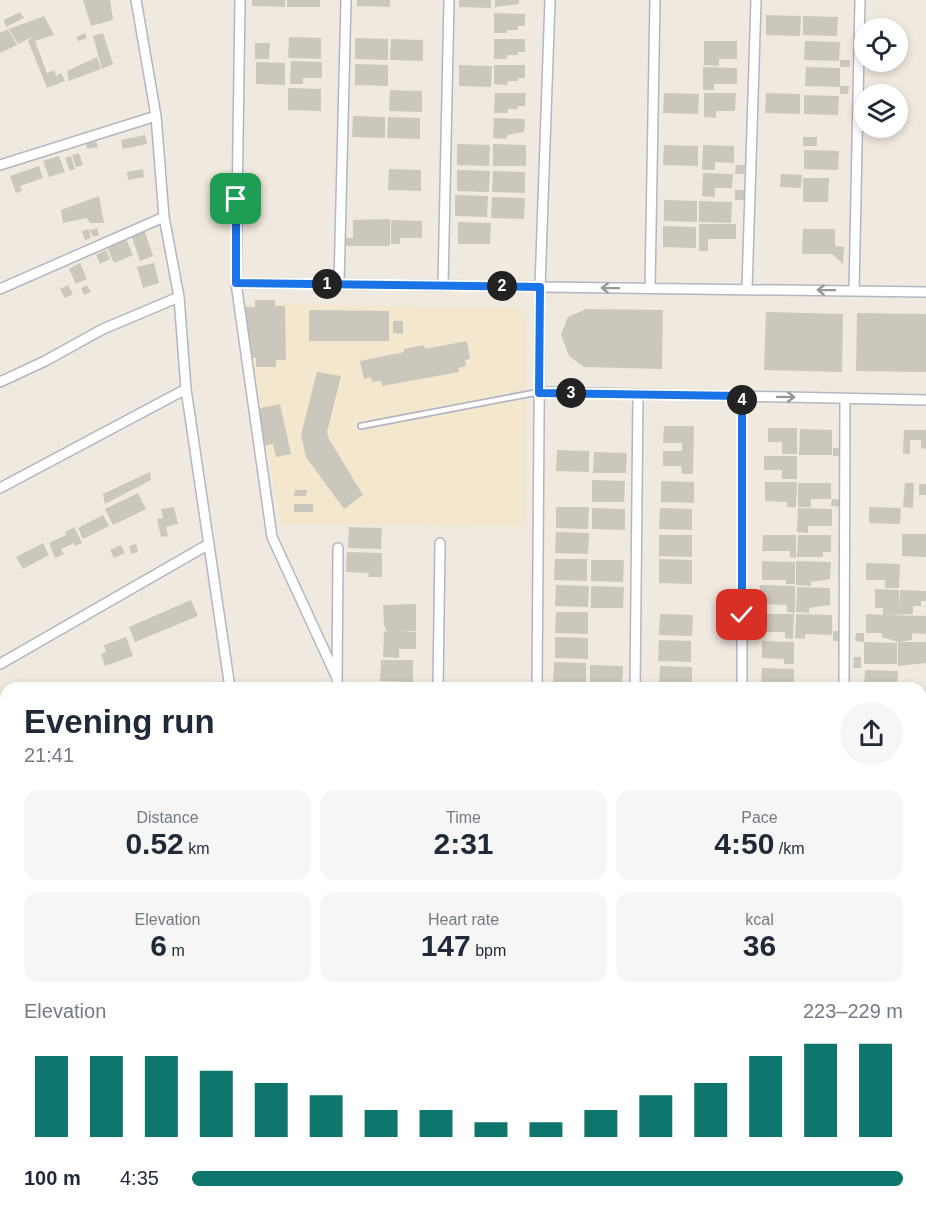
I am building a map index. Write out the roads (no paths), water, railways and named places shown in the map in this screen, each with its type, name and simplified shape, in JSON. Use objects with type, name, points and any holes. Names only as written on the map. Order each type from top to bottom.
[{"type":"street","points":[[136,0],[156,116],[164,217],[179,297],[186,389],[229,682]]},
{"type":"street","points":[[240,0],[236,283],[272,537],[337,678]]},
{"type":"street","points":[[339,284],[346,0]]},
{"type":"street","points":[[443,285],[449,0]]},
{"type":"street","points":[[537,682],[540,287],[550,0]]},
{"type":"street","points":[[650,288],[655,0]]},
{"type":"street","points":[[747,289],[756,0]]},
{"type":"street","points":[[854,291],[860,0]]},
{"type":"street","points":[[0,165],[156,116]]},
{"type":"street","points":[[0,289],[164,217]]},
{"type":"street","points":[[236,283],[926,291]]},
{"type":"street","points":[[0,382],[45,361],[102,329],[179,297]]},
{"type":"street","points":[[0,488],[186,389]]},
{"type":"street","points":[[539,393],[926,400]]},
{"type":"street","points":[[635,682],[638,394]]},
{"type":"street","points":[[742,396],[742,682]]},
{"type":"street","points":[[844,682],[845,398]]},
{"type":"street","points":[[438,682],[440,543]]},
{"type":"street","points":[[0,664],[209,544]]},
{"type":"street","points":[[337,682],[338,548]]},
{"type":"lane","points":[[361,426],[539,393]]}]
